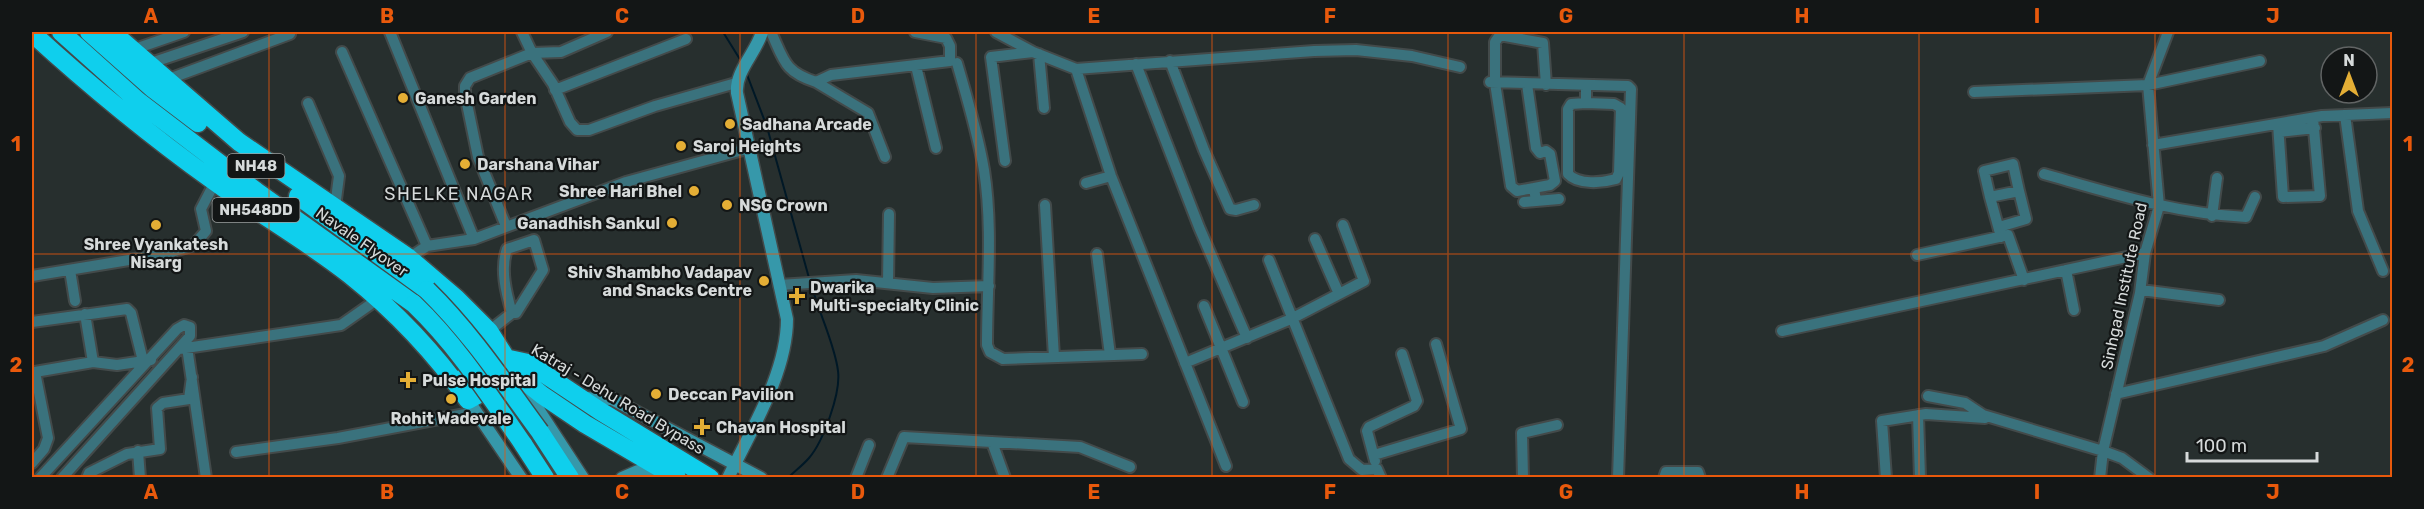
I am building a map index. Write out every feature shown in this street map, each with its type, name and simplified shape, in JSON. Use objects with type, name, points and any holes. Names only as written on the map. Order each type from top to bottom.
[{"type":"highway","name":"Navale Flyover","points":[[61,32],[138,101],[256,191],[386,281],[414,304],[440,329],[460,353],[545,477]]},
{"type":"highway","name":"Navale Flyover","points":[[89,32],[152,88],[267,175],[427,290],[454,316],[475,342],[570,477]]},
{"type":"highway","name":"Katraj - Dehu Road Bypass","points":[[112,32],[239,142],[408,258],[456,298],[491,335],[516,374],[542,396],[585,424],[677,477]]},
{"type":"highway","name":"NH548DD","points":[[32,33],[90,86],[215,182],[314,249],[378,299],[398,317],[442,366],[472,406]]},
{"type":"highway","points":[[442,366],[491,335]]},
{"type":"highway","name":"Katraj - Dehu Road Bypass","points":[[455,382],[505,358],[528,363],[580,398],[710,477]]},
{"type":"highway","name":"Katraj - Dehu Road Bypass","points":[[472,406],[516,374]]},
{"type":"street","points":[[132,50],[184,32]]},
{"type":"street","points":[[148,64],[243,32]]},
{"type":"street","points":[[390,32],[474,239]]},
{"type":"street","points":[[522,32],[573,127],[582,130],[738,79]]},
{"type":"street","points":[[506,226],[478,157],[465,86],[471,78],[532,53],[561,52],[607,32]]},
{"type":"street","points":[[771,32],[786,63],[797,76],[816,82],[868,113],[885,157]]},
{"type":"street","points":[[816,82],[831,75],[950,61],[950,46],[946,38],[915,32]]},
{"type":"street","points":[[996,32],[1036,53],[1076,69],[1314,51],[1356,50],[1412,56],[1460,67]]},
{"type":"street","name":"Sinhgad Institute Road","points":[[2100,477],[2103,451],[2140,290],[2145,253],[2159,206],[2148,86],[2168,32]]},
{"type":"street","points":[[166,80],[290,33]]},
{"type":"street","points":[[1527,84],[1537,152],[1550,154],[1555,181],[1550,185],[1518,190],[1511,186],[1493,82],[1495,42],[1500,35],[1543,43],[1546,85]]},
{"type":"street","points":[[728,477],[740,467],[783,358],[787,339],[787,319],[750,148],[738,79],[761,36]]},
{"type":"street","points":[[555,90],[686,39]]},
{"type":"street","points":[[342,52],[427,246]]},
{"type":"street","points":[[1036,53],[1044,108]]},
{"type":"street","points":[[1005,160],[991,57],[1036,53]]},
{"type":"street","points":[[1974,92],[2148,86],[2260,60]]},
{"type":"street","points":[[1170,61],[1204,150],[1230,209],[1236,210],[1254,205]]},
{"type":"street","points":[[957,63],[977,135],[984,171],[989,286],[987,345],[990,352],[1003,359],[1142,354]]},
{"type":"street","points":[[1136,64],[1199,227],[1247,338]]},
{"type":"street","points":[[916,66],[936,148]]},
{"type":"street","points":[[1076,69],[1111,176],[1226,466]]},
{"type":"street","points":[[1493,82],[1629,86],[1631,89],[1618,477]]},
{"type":"street","points":[[1586,85],[1586,103]]},
{"type":"street","points":[[308,102],[339,176],[334,207]]},
{"type":"street","points":[[1586,103],[1614,104],[1620,108],[1619,173],[1616,179],[1583,182],[1571,178],[1568,174],[1568,109],[1571,104],[1586,103]]},
{"type":"street","points":[[2153,144],[2314,123],[2344,115],[2392,113]]},
{"type":"street","points":[[2344,115],[2358,212],[2383,271]]},
{"type":"street","points":[[2279,128],[2283,197],[2320,196],[2314,123]]},
{"type":"street","points":[[408,258],[427,246],[474,239],[626,182],[750,148]]},
{"type":"street","points":[[1917,255],[2000,232],[2026,219],[2013,164],[1984,171],[2000,232]]},
{"type":"street","points":[[2044,174],[2159,206],[2212,216],[2246,217],[2255,197]]},
{"type":"street","points":[[1086,183],[1111,176]]},
{"type":"street","points":[[2212,216],[2217,178]]},
{"type":"street","points":[[32,276],[165,254],[194,244],[206,231],[201,209],[215,182]]},
{"type":"street","points":[[1534,188],[1536,201]]},
{"type":"street","points":[[1990,197],[2019,191]]},
{"type":"street","points":[[1524,201],[1558,199]]},
{"type":"street","points":[[1045,205],[1054,357]]},
{"type":"street","points":[[888,283],[889,214]]},
{"type":"street","points":[[1185,363],[1291,319],[1364,281],[1343,225]]},
{"type":"street","points":[[2000,232],[2008,235],[2024,280]]},
{"type":"street","points":[[1315,239],[1339,294]]},
{"type":"street","points":[[491,335],[512,313],[516,313],[543,270],[534,240],[507,249],[503,258],[506,290],[512,313]]},
{"type":"street","points":[[1782,331],[2145,253]]},
{"type":"street","points":[[1097,254],[1110,355]]},
{"type":"street","points":[[1269,260],[1349,459],[1362,470],[1379,473],[1368,436],[1369,426],[1414,406],[1417,401],[1402,354]]},
{"type":"street","points":[[70,270],[75,301]]},
{"type":"street","points":[[2066,270],[2074,310]]},
{"type":"street","points":[[779,285],[856,280],[933,288],[989,286]]},
{"type":"street","points":[[2140,290],[2219,300]]},
{"type":"street","points":[[183,348],[341,325],[378,299]]},
{"type":"street","points":[[1204,306],[1243,402]]},
{"type":"street","points":[[32,322],[127,309],[131,313],[147,360]]},
{"type":"street","points":[[85,314],[93,362]]},
{"type":"street","points":[[2116,394],[2324,346],[2383,320]]},
{"type":"street","points":[[62,477],[166,360],[183,348],[191,333],[187,326],[177,329],[147,360],[41,476],[32,465],[48,438],[35,372],[93,362],[117,365],[147,360],[166,360]]},
{"type":"street","points":[[1374,454],[1461,429],[1436,344]]},
{"type":"street","points":[[183,348],[192,377],[206,477]]},
{"type":"street","points":[[516,374],[583,477]]},
{"type":"street","points":[[87,477],[89,473],[127,454],[160,449],[157,408],[163,403],[189,399],[192,377]]},
{"type":"street","points":[[1928,396],[1965,403],[1983,415],[2103,451],[2122,458],[2149,477]]},
{"type":"street","points":[[580,398],[612,399],[761,477]]},
{"type":"street","points":[[236,452],[338,438],[472,406],[521,477]]},
{"type":"street","points":[[492,434],[537,407]]},
{"type":"street","points":[[1886,477],[1881,422],[1918,415],[1994,418]]},
{"type":"street","points":[[1918,415],[1920,477]]},
{"type":"street","points":[[1523,477],[1522,433],[1557,425]]},
{"type":"street","points":[[887,477],[904,437],[1080,447],[1130,467]]},
{"type":"street","points":[[992,441],[1005,477]]},
{"type":"street","points":[[856,477],[869,445]]},
{"type":"street","points":[[138,451],[140,477]]},
{"type":"street","points":[[511,464],[513,477]]},
{"type":"street","points":[[622,477],[638,471],[650,477]]},
{"type":"street","points":[[1664,477],[1666,472],[1698,472],[1700,477]]},
{"type":"waterway","points":[[723,32],[741,61]]},
{"type":"waterway","points":[[746,72],[767,127],[809,278]]},
{"type":"waterway","points":[[788,478],[809,458],[820,441],[837,392],[838,371],[834,351],[812,287]]},
{"type":"place","name":"Ganesh Garden","points":[[403,98]]},
{"type":"place","name":"Sadhana Arcade","points":[[730,124]]},
{"type":"place","name":"Saroj Heights","points":[[681,146]]},
{"type":"place","name":"Darshana Vihar","points":[[465,164]]},
{"type":"place","name":"Shree Hari Bhel","points":[[694,191]]},
{"type":"place","name":"NSG Crown","points":[[727,205]]},
{"type":"place","name":"Ganadhish Sankul","points":[[672,223]]},
{"type":"place","name":"Shree Vyankatesh Nisarg","points":[[156,225]]},
{"type":"place","name":"Shiv Shambho Vadapav and Snacks Centre","points":[[764,281]]},
{"type":"place","name":"Dwarika Multi-specialty Clinic","points":[[797,296]]},
{"type":"place","name":"Pulse Hospital","points":[[408,380]]},
{"type":"place","name":"Deccan Pavilion","points":[[656,394]]},
{"type":"place","name":"Rohit Wadevale","points":[[451,399]]},
{"type":"place","name":"Chavan Hospital","points":[[702,427]]},
{"type":"district","name":"SHELKE NAGAR","points":[[459,194]]}]
